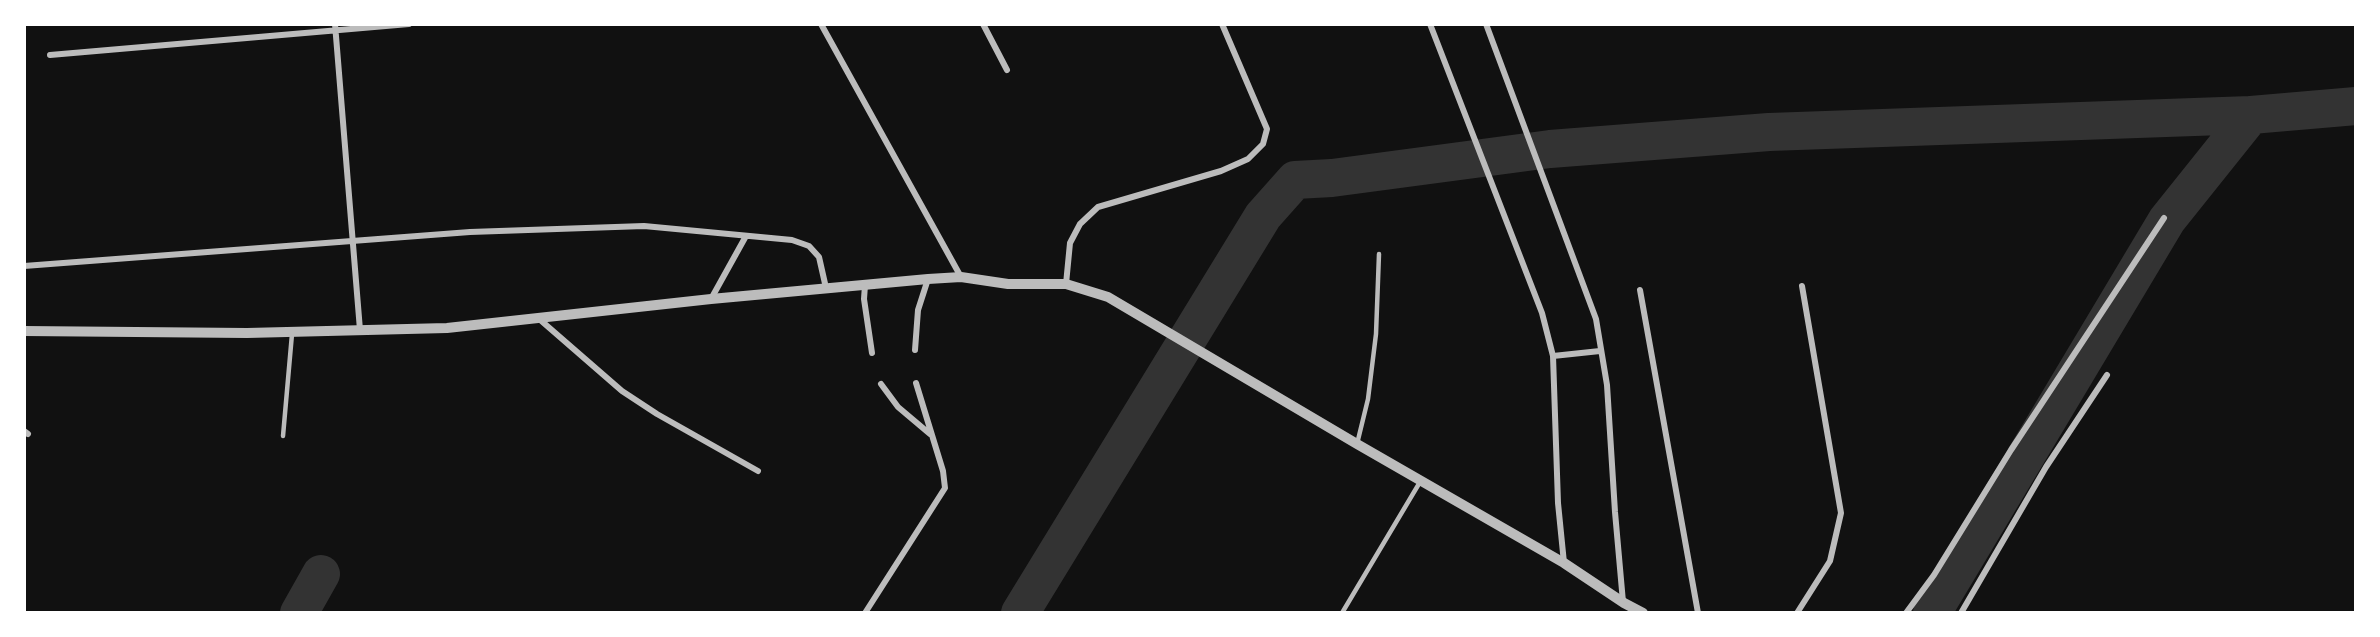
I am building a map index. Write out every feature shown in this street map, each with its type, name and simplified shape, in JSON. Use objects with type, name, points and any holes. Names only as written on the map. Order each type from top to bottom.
[{"type":"street","points":[[50,55],[336,27],[409,24]]},
{"type":"street","points":[[821,24],[961,277]]},
{"type":"street","points":[[983,24],[1007,70]]},
{"type":"street","points":[[1066,284],[1070,243],[1080,224],[1098,207],[1221,171],[1248,159],[1263,144],[1267,129],[1222,24]]},
{"type":"street","points":[[1430,24],[1542,313],[1553,356],[1558,503],[1564,563]]},
{"type":"street","points":[[1486,24],[1596,319],[1607,385],[1623,603]]},
{"type":"street","points":[[336,27],[360,330]]},
{"type":"street","points":[[1906,613],[1934,575],[2011,450],[2164,218]]},
{"type":"street","points":[[24,266],[353,243],[470,232],[644,226],[792,240],[809,246],[819,257],[826,288]]},
{"type":"street","points":[[711,299],[746,236]]},
{"type":"street","points":[[24,331],[292,332],[447,328],[711,299],[928,279],[961,277],[1008,284],[1066,284],[1108,297],[1564,563],[1623,603],[1643,613]]},
{"type":"street","points":[[915,350],[918,310],[928,279]]},
{"type":"street","points":[[865,285],[864,299],[872,353]]},
{"type":"street","points":[[1797,613],[1830,561],[1841,513],[1802,286]]},
{"type":"street","points":[[1640,290],[1698,613]]},
{"type":"street","points":[[537,317],[622,391],[657,414],[758,471]]},
{"type":"street","points":[[1553,356],[1600,351]]},
{"type":"street","points":[[1961,613],[2046,467],[2107,375]]},
{"type":"street","points":[[864,613],[945,488],[943,471],[916,383]]},
{"type":"street","points":[[881,384],[898,406],[931,434]]},
{"type":"lane","points":[[1357,444],[1371,378],[1376,334],[1379,254]]},
{"type":"lane","points":[[283,436],[292,332]]},
{"type":"lane","points":[[1342,613],[1421,480]]},
{"type":"waterway","points":[[1020,613],[1263,216],[1295,180],[1332,178],[1550,149],[1769,132],[2251,115],[2356,106]]},
{"type":"waterway","points":[[1932,613],[2167,220],[2251,115]]},
{"type":"waterway","points":[[299,613],[321,574]]}]
